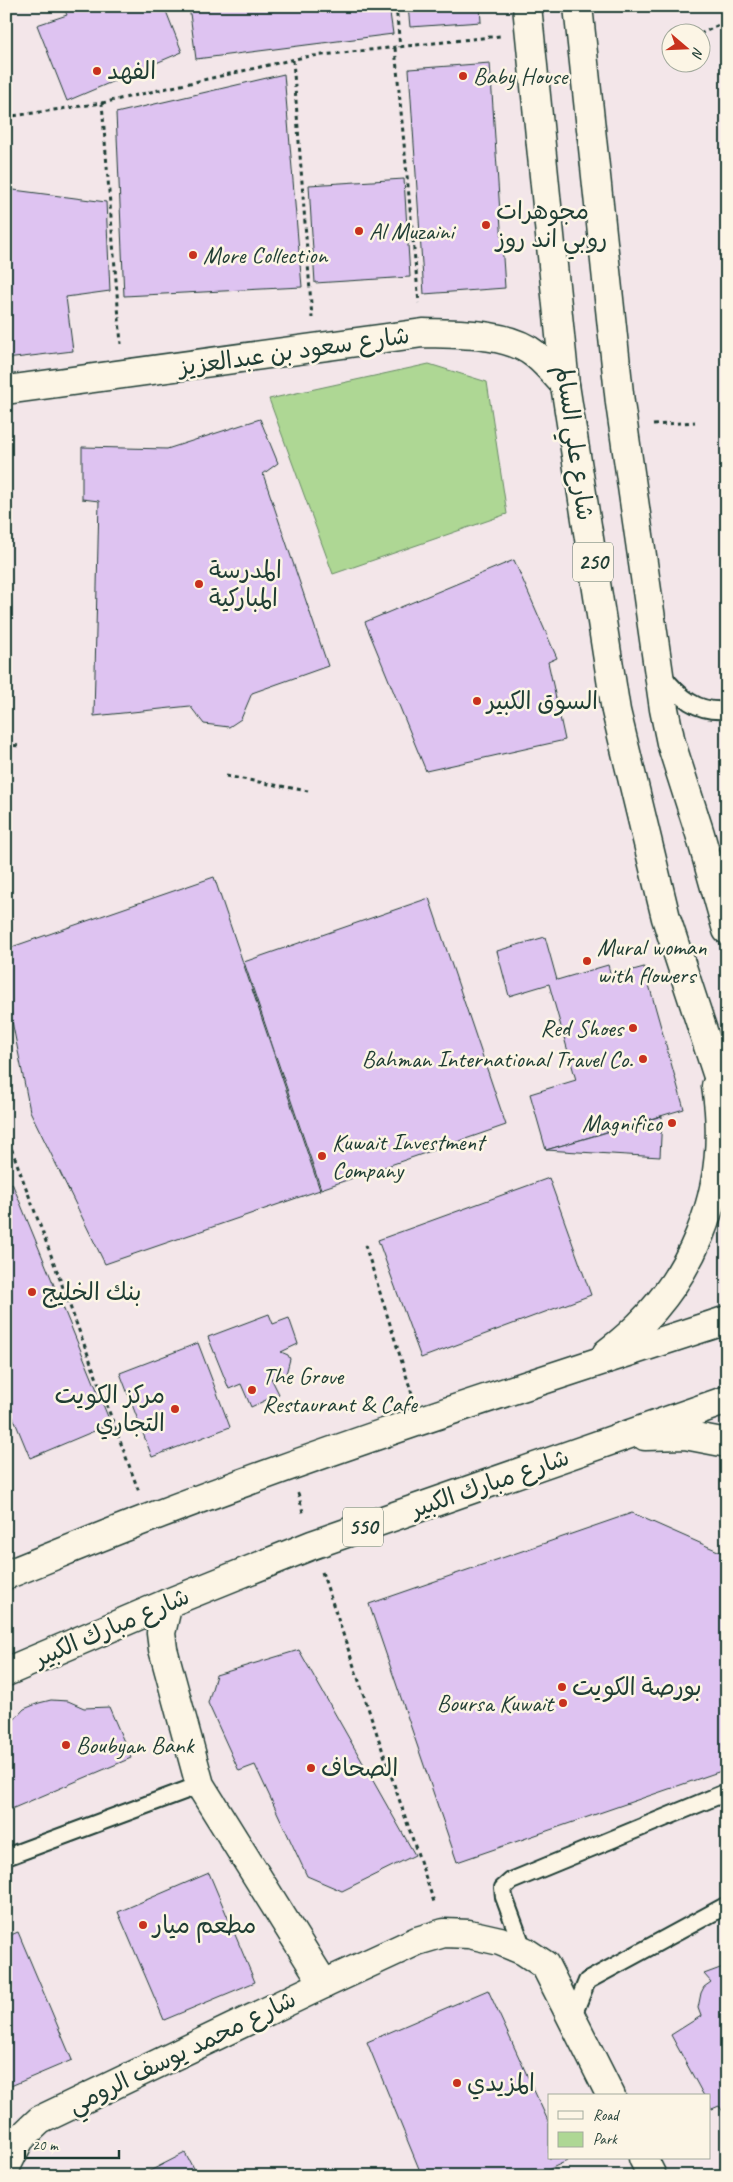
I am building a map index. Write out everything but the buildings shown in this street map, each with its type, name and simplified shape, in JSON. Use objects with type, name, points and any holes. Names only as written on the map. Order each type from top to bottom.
[{"type":"main road","name":"شارع علي السالم","points":[[528,6],[565,385],[616,711],[666,918],[727,1104]]},
{"type":"main road","name":"250","points":[[578,6],[624,428],[664,709],[671,743],[700,834],[727,930]]},
{"type":"main road","name":"شارع سعود بن عبدالعزيز","points":[[6,390],[423,333],[471,335],[509,341],[535,354],[565,385]]},
{"type":"main road","points":[[591,1364],[631,1335],[665,1298],[695,1247],[710,1208],[720,1159],[720,1109],[711,1060]]},
{"type":"main road","points":[[6,1575],[148,1518],[421,1420],[727,1320]]},
{"type":"main road","name":"شارع مبارك الكبير","points":[[6,1672],[312,1544],[727,1400]]},
{"type":"main road","points":[[621,1436],[685,1435],[727,1443]]},
{"type":"main road","name":"شارع محمد يوسف الرومي","points":[[168,1603],[161,1633],[163,1649],[200,1785],[324,1984]]},
{"type":"main road","name":"شارع محمد يوسف الرومي","points":[[6,2167],[20,2139],[40,2120],[324,1984],[417,1942],[444,1933],[469,1934],[500,1941],[524,1951],[545,1965],[610,2094]]},
{"type":"main road","points":[[644,2160],[652,2176]]},
{"type":"lane","points":[[658,670],[683,699],[699,707],[727,710]]},
{"type":"lane","points":[[6,1857],[200,1785]]},
{"type":"lane","points":[[524,1951],[504,1897],[503,1888],[511,1881],[727,1792]]},
{"type":"lane","points":[[572,2018],[587,1980],[727,1905]]},
{"type":"path","points":[[396,6],[400,47]]},
{"type":"path","points":[[710,29],[727,21]]},
{"type":"path","points":[[6,117],[102,103],[293,60],[530,33]]},
{"type":"path","points":[[395,48],[423,333]]},
{"type":"path","points":[[293,60],[314,348]]},
{"type":"path","points":[[102,103],[123,374]]},
{"type":"path","points":[[624,428],[695,422]]},
{"type":"path","points":[[6,744],[20,746]]},
{"type":"path","points":[[226,776],[308,791]]},
{"type":"path","points":[[6,1134],[148,1518]]},
{"type":"path","points":[[365,1244],[421,1420]]},
{"type":"path","points":[[291,1466],[312,1544],[444,1933]]},
{"type":"green space","points":[[429,364],[487,382],[507,514],[333,574],[269,399]]},
{"type":"place","name":"الفهد","points":[[97,71]]},
{"type":"place","name":"Baby House","points":[[463,76]]},
{"type":"place","name":"مجوهرات روبي اند روز","points":[[486,225]]},
{"type":"place","name":"Al Muzaini","points":[[359,231]]},
{"type":"place","name":"More Collection","points":[[193,255]]},
{"type":"place","name":"المدرسة المباركية","points":[[199,584]]},
{"type":"place","name":"السوق الكبير","points":[[477,701]]},
{"type":"place","name":"Mural woman with flowers","points":[[587,961]]},
{"type":"place","name":"Red Shoes","points":[[633,1028]]},
{"type":"place","name":"Bahman International Travel Co.","points":[[643,1059]]},
{"type":"place","name":"Magnifico","points":[[672,1123]]},
{"type":"place","name":"Kuwait Investment Company","points":[[322,1156]]},
{"type":"place","name":"بنك الخليج","points":[[32,1292]]},
{"type":"place","name":"The Grove Restaurant & Cafe","points":[[252,1390]]},
{"type":"place","name":"مركز الكويت التجاري","points":[[175,1409]]},
{"type":"place","name":"بورصة الكويت","points":[[562,1687]]},
{"type":"place","name":"Boursa Kuwait","points":[[563,1703]]},
{"type":"place","name":"Boubyan Bank","points":[[66,1745]]},
{"type":"place","name":"الصحاف","points":[[311,1768]]},
{"type":"place","name":"مطعم ميار","points":[[143,1925]]},
{"type":"place","name":"المزيدي","points":[[457,2083]]}]
